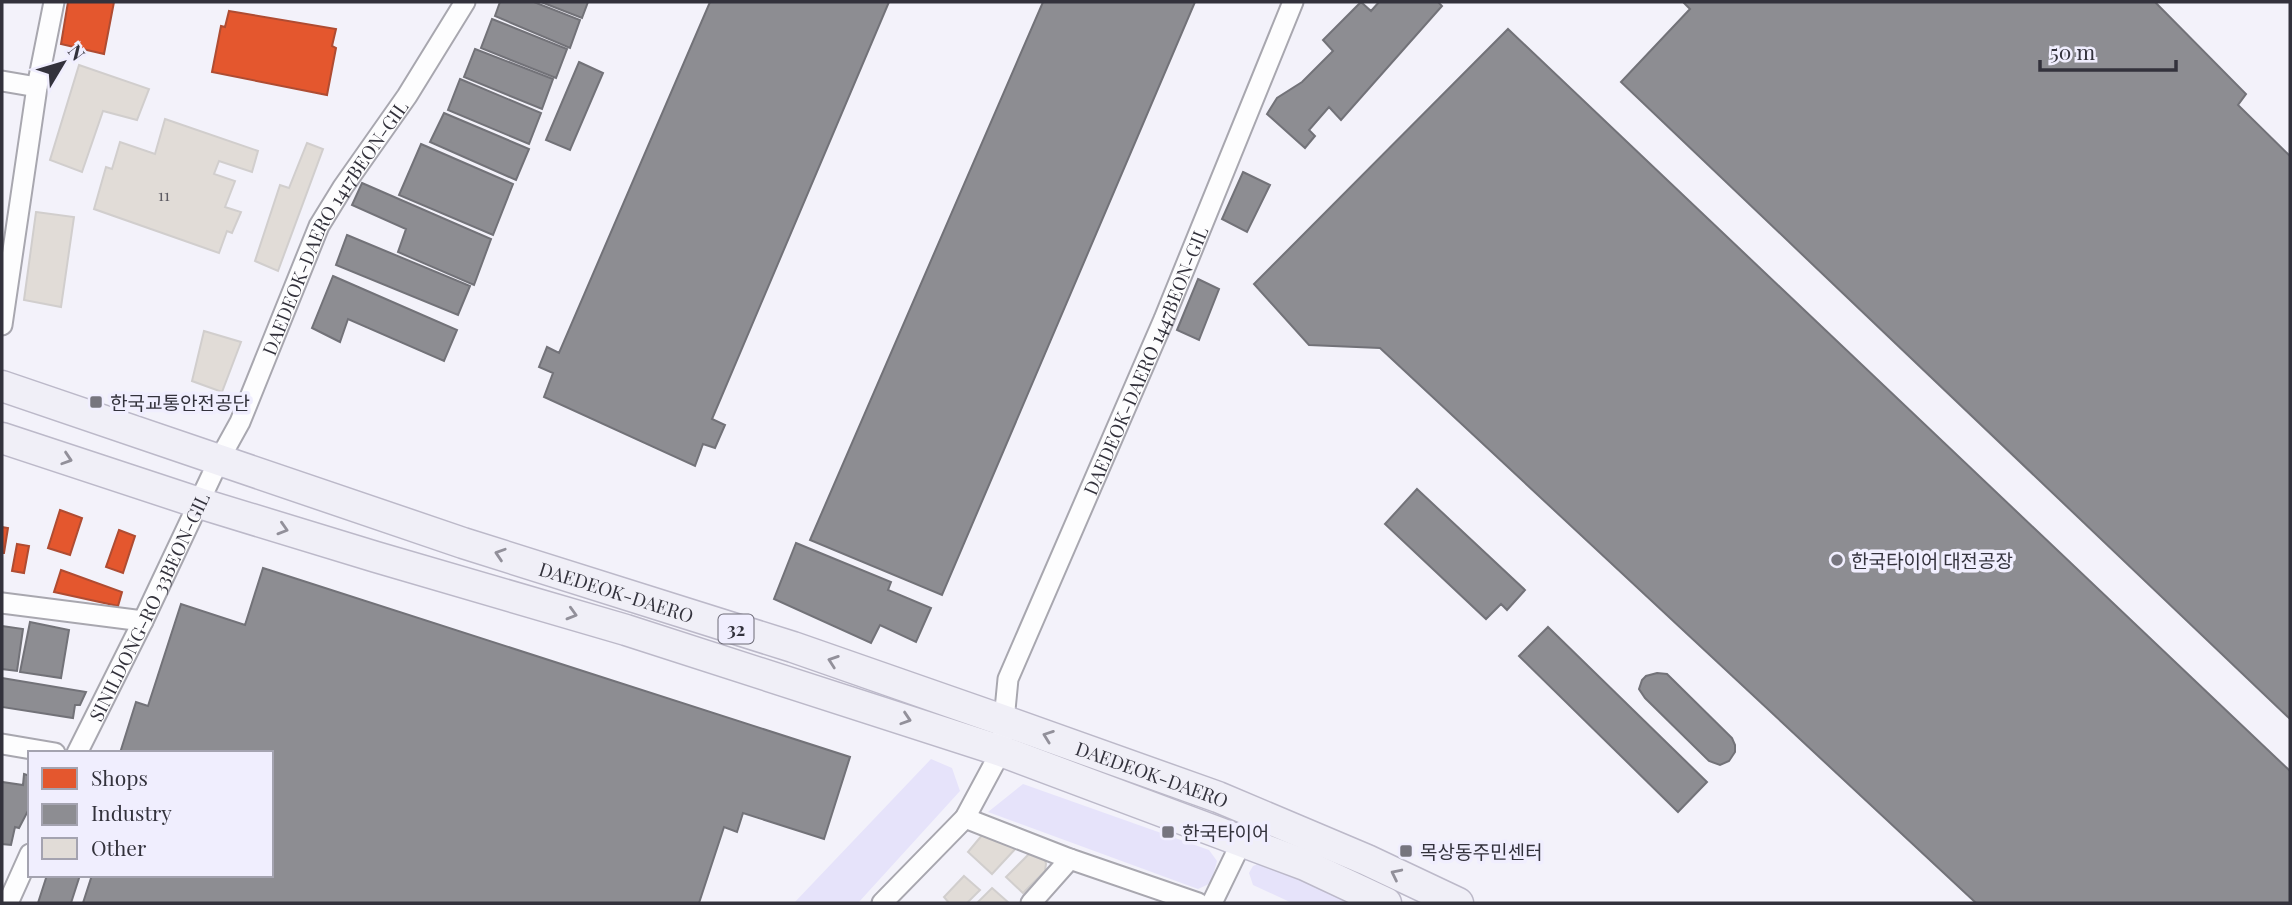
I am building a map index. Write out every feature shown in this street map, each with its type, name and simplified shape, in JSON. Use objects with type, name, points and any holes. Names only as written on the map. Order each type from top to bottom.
[{"type":"main road","name":"DAEDEOK-DAERO","points":[[2,386],[463,543],[793,647],[1005,721],[1218,797],[1367,860],[1458,903]]},
{"type":"main road","name":"DAEDEOK-DAERO","points":[[2,438],[199,503],[639,634],[1000,751],[1305,865],[1386,903]]},
{"type":"street","points":[[2,325],[37,87],[54,2]]},
{"type":"street","name":"DAEDEOK-DAERO 1417BEON-GIL","points":[[219,460],[240,422],[319,226],[407,96],[465,2]]},
{"type":"street","name":"DAEDEOK-DAERO 1447BEON-GIL","points":[[881,903],[965,817],[1000,751],[1008,679],[1164,319],[1293,2]]},
{"type":"street","points":[[2,81],[37,87]]},
{"type":"street","name":"SINILDONG-RO 33BEON-GIL","points":[[78,751],[219,460]]},
{"type":"street","points":[[2,603],[143,621]]},
{"type":"street","points":[[2,744],[43,751]]},
{"type":"street","points":[[965,817],[1070,859],[1198,903]]},
{"type":"street","points":[[1212,903],[1242,841]]},
{"type":"street","points":[[7,896],[28,858]]},
{"type":"street","points":[[1031,903],[1070,859]]},
{"type":"shaded area","points":[[931,759],[952,768],[960,791],[858,903],[794,903]]},
{"type":"shaded area","points":[[1023,784],[1209,850],[1217,861],[1211,883],[1198,889],[988,812]]},
{"type":"shaded area","points":[[1263,862],[1354,903],[1292,903],[1253,885],[1249,873],[1253,866]]},
{"type":"building: Shops","points":[[68,2],[114,2],[104,54],[61,44]]},
{"type":"building: Shops","points":[[229,11],[336,29],[332,46],[336,48],[327,95],[212,72],[221,26],[225,27]]},
{"type":"building: Shops","points":[[60,510],[82,518],[70,555],[48,548]]},
{"type":"building: Shops","points":[[2,527],[8,528],[4,553],[2,553]]},
{"type":"building: Shops","points":[[119,530],[135,536],[123,573],[106,567]]},
{"type":"building: Shops","points":[[17,544],[29,546],[24,573],[12,571]]},
{"type":"building: Shops","points":[[61,570],[122,592],[118,606],[54,592]]},
{"type":"building: Industry","points":[[500,2],[534,2],[580,20],[570,48],[495,16]]},
{"type":"building: Industry","points":[[541,2],[588,2],[582,18]]},
{"type":"building: Industry","points":[[710,2],[889,2],[712,419],[725,425],[715,448],[703,444],[695,466],[544,397],[553,373],[539,367],[547,347],[559,353]]},
{"type":"building: Industry","points":[[1043,2],[1195,2],[942,595],[810,540]]},
{"type":"building: Industry","points":[[1361,2],[1371,11],[1379,2],[1438,2],[1442,6],[1341,120],[1329,107],[1309,130],[1315,136],[1305,148],[1267,114],[1277,98],[1302,82],[1333,51],[1323,40]]},
{"type":"building: Industry","points":[[1683,2],[2155,2],[2246,94],[2238,105],[2290,156],[2290,719],[1621,82],[1690,9]]},
{"type":"building: Industry","points":[[492,19],[567,49],[556,78],[481,48]]},
{"type":"building: Industry","name":"한국타이어 대전공장","points":[[1508,29],[2290,771],[2290,903],[1976,903],[1380,348],[1309,345],[1254,284]]},
{"type":"building: Industry","points":[[475,49],[553,79],[542,109],[464,77]]},
{"type":"building: Industry","points":[[579,62],[603,73],[570,150],[546,140]]},
{"type":"building: Industry","points":[[460,79],[541,113],[529,144],[448,110]]},
{"type":"building: Industry","points":[[444,113],[529,149],[516,180],[430,142]]},
{"type":"building: Industry","points":[[421,144],[513,184],[493,235],[399,195]]},
{"type":"building: Industry","points":[[1243,172],[1270,185],[1247,232],[1222,219]]},
{"type":"building: Industry","points":[[362,183],[491,239],[474,285],[398,252],[406,229],[352,205]]},
{"type":"building: Industry","points":[[347,235],[470,286],[458,315],[336,265]]},
{"type":"building: Industry","points":[[333,276],[457,330],[444,361],[348,319],[340,342],[312,328]]},
{"type":"building: Industry","points":[[1198,279],[1219,289],[1199,340],[1177,330]]},
{"type":"building: Industry","points":[[1417,489],[1525,590],[1507,610],[1501,604],[1486,619],[1385,524]]},
{"type":"building: Industry","points":[[796,543],[891,582],[888,590],[931,608],[916,642],[880,625],[871,643],[774,599]]},
{"type":"building: Industry","points":[[263,568],[850,757],[824,839],[743,813],[737,832],[724,827],[699,903],[83,903],[91,877],[273,877],[273,751],[121,751],[136,702],[148,706],[181,604],[245,625]]},
{"type":"building: Industry","points":[[30,622],[69,630],[61,678],[20,672]]},
{"type":"building: Industry","points":[[2,626],[23,629],[17,671],[2,669]]},
{"type":"building: Industry","points":[[1548,627],[1707,782],[1678,812],[1519,656]]},
{"type":"building: Industry","points":[[1657,673],[1667,674],[1732,738],[1735,752],[1729,761],[1720,765],[1709,761],[1645,698],[1639,689],[1642,680]]},
{"type":"building: Industry","points":[[2,678],[86,692],[80,705],[75,705],[73,718],[2,707]]},
{"type":"building: Industry","points":[[24,774],[28,775],[28,811],[19,828],[15,827],[11,845],[2,844],[2,782],[23,785]]},
{"type":"building: Industry","points":[[46,877],[79,877],[71,903],[38,903]]},
{"type":"building: Other","points":[[79,65],[149,89],[137,120],[103,111],[82,172],[50,160]]},
{"type":"building: Other","points":[[165,119],[258,151],[252,172],[219,161],[214,174],[235,181],[225,207],[241,212],[232,233],[227,231],[219,253],[94,209],[106,167],[112,169],[120,142],[155,154]]},
{"type":"building: Other","points":[[307,143],[323,149],[278,271],[255,261],[280,185],[289,188]]},
{"type":"building: Other","points":[[36,212],[74,217],[61,307],[24,300]]},
{"type":"building: Other","points":[[204,331],[241,342],[222,392],[192,381]]},
{"type":"building: Other","points":[[983,834],[1017,847],[992,874],[968,852]]},
{"type":"building: Other","points":[[1033,850],[1044,854],[1045,871],[1023,893],[1006,877]]},
{"type":"building: Other","points":[[964,876],[980,890],[967,903],[949,903],[944,897]]},
{"type":"building: Other","points":[[992,888],[1009,903],[977,903]]},
{"type":"place","name":"한국교통안전공단","points":[[96,402]]},
{"type":"place","name":"한국타이어 대전공장","points":[[1837,560]]},
{"type":"place","name":"한국타이어","points":[[1168,832]]},
{"type":"place","name":"목상동주민센터","points":[[1406,851]]}]
